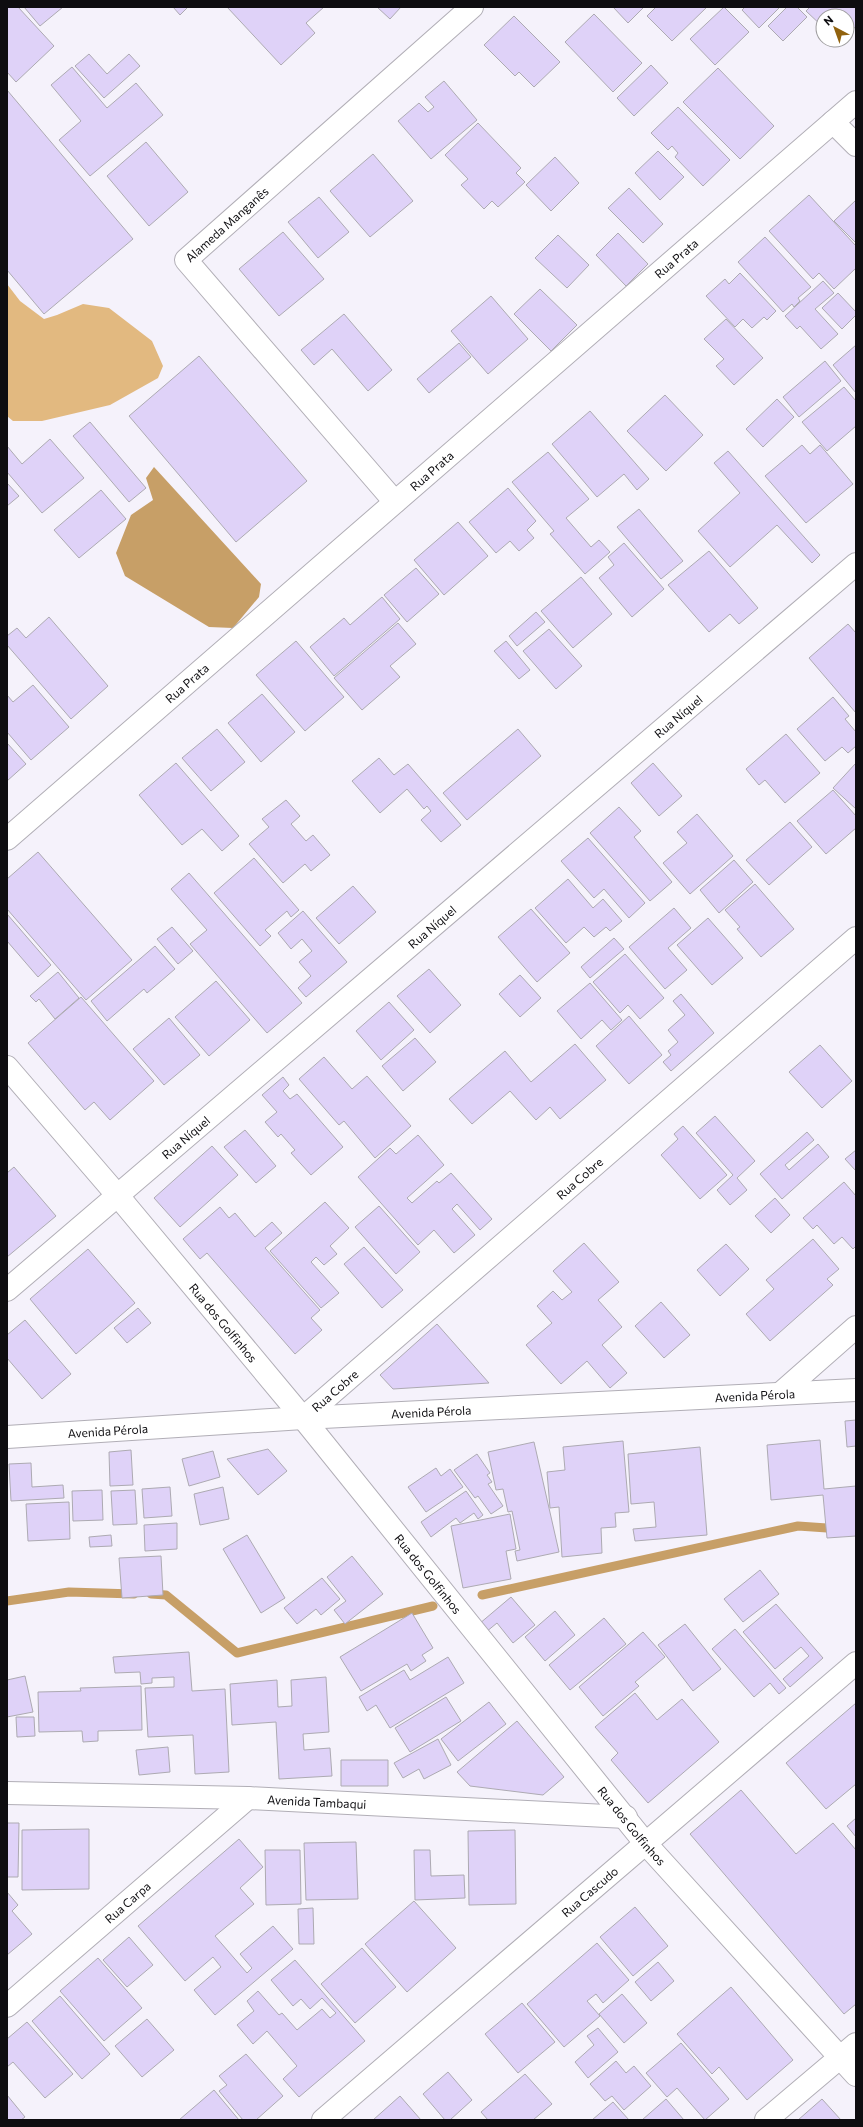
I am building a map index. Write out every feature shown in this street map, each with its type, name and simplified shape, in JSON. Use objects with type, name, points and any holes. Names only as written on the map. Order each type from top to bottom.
[{"type":"street","name":"Alameda Manganês","points":[[395,502],[186,260],[472,7]]},
{"type":"street","name":"Rua Prata","points":[[7,839],[856,102]]},
{"type":"street","points":[[833,122],[856,145]]},
{"type":"street","name":"Rua Níquel","points":[[7,1290],[856,564]]},
{"type":"street","name":"Rua Cobre","points":[[303,1418],[856,938]]},
{"type":"street","name":"Rua dos Golfinhos","points":[[7,1067],[118,1196],[303,1418],[626,1817],[646,1844],[848,2050],[856,2075]]},
{"type":"street","points":[[781,1393],[856,1327]]},
{"type":"street","name":"Avenida Pérola","points":[[7,1437],[303,1418],[856,1390]]},
{"type":"street","name":"Rua Cascudo","points":[[323,2120],[856,1663]]},
{"type":"street","name":"Avenida Tambaqui","points":[[7,1793],[248,1798],[626,1817]]},
{"type":"street","name":"Rua Carpa","points":[[7,2006],[248,1798]]},
{"type":"street","points":[[766,2120],[848,2050]]},
{"type":"shaded area","points":[[7,284],[20,301],[44,319],[83,304],[109,308],[152,341],[163,366],[158,378],[110,405],[42,421],[13,421],[7,416]]},
{"type":"shaded area","points":[[154,467],[261,584],[259,597],[233,628],[209,627],[125,576],[116,553],[131,515],[153,500],[146,478]]},
{"type":"building","points":[[7,7],[18,7],[54,46],[16,82],[7,72]]},
{"type":"building","points":[[24,7],[63,7],[40,26]]},
{"type":"building","points":[[173,7],[188,7],[180,15]]},
{"type":"building","points":[[227,7],[324,7],[306,23],[315,33],[281,65]]},
{"type":"building","points":[[377,7],[401,7],[390,19]]},
{"type":"building","points":[[613,7],[644,7],[628,23]]},
{"type":"building","points":[[656,7],[707,7],[672,41],[647,16]]},
{"type":"building","points":[[724,7],[749,32],[715,65],[690,39]]},
{"type":"building","points":[[745,7],[780,7],[759,28],[742,10]]},
{"type":"building","points":[[787,7],[797,7],[807,17],[783,41],[768,26]]},
{"type":"building","points":[[810,7],[856,7],[856,26],[855,27],[855,8],[815,8],[815,19],[806,11]]},
{"type":"building","points":[[594,14],[642,63],[613,92],[565,42]]},
{"type":"building","points":[[514,16],[560,62],[534,87],[519,72],[515,76],[484,45]]},
{"type":"building","points":[[89,54],[107,74],[129,54],[140,66],[104,98],[75,66]]},
{"type":"building","points":[[651,65],[668,83],[634,116],[617,98]]},
{"type":"building","points":[[72,67],[107,108],[136,83],[163,115],[90,176],[59,140],[81,121],[51,85]]},
{"type":"building","points":[[718,68],[774,126],[740,159],[683,102]]},
{"type":"building","points":[[444,81],[477,120],[431,159],[398,121],[419,103],[428,112],[434,107],[425,97]]},
{"type":"building","points":[[7,90],[133,239],[44,314],[7,270]]},
{"type":"building","points":[[678,107],[730,160],[703,186],[675,157],[678,153],[672,146],[668,150],[651,133]]},
{"type":"building","points":[[478,123],[521,168],[516,173],[525,182],[498,207],[492,201],[484,209],[461,185],[468,179],[445,155]]},
{"type":"building","points":[[146,142],[188,192],[149,226],[107,176]]},
{"type":"building","points":[[658,151],[684,177],[660,200],[635,173]]},
{"type":"building","points":[[373,154],[413,201],[370,237],[330,191]]},
{"type":"building","points":[[555,157],[579,183],[551,211],[526,185]]},
{"type":"building","points":[[629,188],[663,224],[643,243],[608,208]]},
{"type":"building","points":[[809,195],[856,246],[856,268],[834,289],[819,273],[813,279],[769,231]]},
{"type":"building","points":[[319,197],[349,232],[318,258],[288,222]]},
{"type":"building","points":[[856,200],[856,243],[834,221]]},
{"type":"building","points":[[283,232],[324,279],[279,316],[239,269]]},
{"type":"building","points":[[618,233],[648,264],[626,286],[596,255]]},
{"type":"building","points":[[558,235],[589,265],[567,288],[535,258]]},
{"type":"building","points":[[765,237],[811,287],[798,298],[800,301],[794,307],[792,304],[783,312],[738,262]]},
{"type":"building","points":[[740,273],[776,311],[767,320],[764,317],[752,328],[743,319],[735,327],[706,296],[725,279],[729,284]]},
{"type":"building","points":[[823,281],[834,293],[815,309],[838,334],[821,349],[800,326],[797,329],[785,316]]},
{"type":"building","points":[[540,289],[577,325],[551,351],[514,314]]},
{"type":"building","points":[[838,293],[856,312],[856,315],[842,329],[822,308]]},
{"type":"building","points":[[491,296],[528,339],[488,374],[451,331]]},
{"type":"building","points":[[344,314],[392,370],[368,391],[332,349],[314,365],[301,350]]},
{"type":"building","points":[[726,319],[763,358],[734,385],[716,366],[724,359],[704,339]]},
{"type":"building","points":[[459,343],[471,357],[429,393],[417,379]]},
{"type":"building","points":[[856,345],[856,393],[833,365]]},
{"type":"building","points":[[199,356],[307,481],[236,542],[129,416]]},
{"type":"building","points":[[825,361],[841,381],[799,417],[783,397]]},
{"type":"building","points":[[844,387],[856,401],[856,426],[827,451],[802,422]]},
{"type":"building","points":[[665,395],[703,435],[666,471],[627,431]]},
{"type":"building","points":[[777,399],[794,417],[763,447],[746,429]]},
{"type":"building","points":[[590,411],[649,479],[637,490],[624,474],[597,497],[552,444]]},
{"type":"building","points":[[90,422],[146,488],[129,502],[73,436]]},
{"type":"building","points":[[50,439],[84,478],[42,513],[7,472],[7,446],[22,464]]},
{"type":"building","points":[[802,445],[810,454],[820,445],[853,484],[806,523],[765,476]]},
{"type":"building","points":[[728,451],[820,555],[812,563],[777,525],[730,567],[698,531],[740,493],[714,463]]},
{"type":"building","points":[[548,452],[589,499],[566,518],[591,547],[599,540],[610,552],[585,574],[550,534],[554,531],[512,482]]},
{"type":"building","points":[[7,483],[19,496],[7,506]]},
{"type":"building","points":[[508,488],[536,521],[527,530],[534,538],[519,551],[510,541],[496,553],[469,522]]},
{"type":"building","points":[[101,490],[126,519],[79,558],[54,530]]},
{"type":"building","points":[[639,509],[683,561],[661,579],[617,527]]},
{"type":"building","points":[[458,522],[488,556],[444,595],[414,560]]},
{"type":"building","points":[[624,543],[664,589],[632,617],[599,578],[614,565],[608,557]]},
{"type":"building","points":[[709,551],[758,608],[739,624],[730,614],[709,632],[668,585]]},
{"type":"building","points":[[416,568],[439,594],[407,622],[384,595]]},
{"type":"building","points":[[581,577],[612,614],[573,648],[541,611]]},
{"type":"building","points":[[382,597],[400,619],[334,676],[310,647],[344,618],[350,625]]},
{"type":"building","points":[[536,612],[545,622],[517,646],[509,636]]},
{"type":"building","points":[[49,617],[108,686],[71,719],[7,645],[7,636],[17,628],[26,638]]},
{"type":"building","points":[[398,623],[416,644],[390,666],[400,677],[362,710],[334,678]]},
{"type":"building","points":[[848,624],[856,633],[856,713],[809,658]]},
{"type":"building","points":[[549,629],[582,666],[556,689],[523,651]]},
{"type":"building","points":[[296,641],[344,697],[305,731],[256,675]]},
{"type":"building","points":[[506,641],[530,670],[519,679],[494,651]]},
{"type":"building","points":[[33,685],[69,727],[31,760],[7,732],[7,695],[13,702]]},
{"type":"building","points":[[262,694],[295,732],[261,762],[228,723]]},
{"type":"building","points":[[833,697],[849,716],[845,719],[856,732],[856,746],[848,753],[842,747],[825,761],[797,729]]},
{"type":"building","points":[[217,729],[245,762],[211,791],[182,758]]},
{"type":"building","points":[[518,729],[541,756],[467,820],[443,793]]},
{"type":"building","points":[[786,734],[820,773],[785,803],[765,780],[759,785],[746,769]]},
{"type":"building","points":[[7,743],[26,764],[7,781]]},
{"type":"building","points":[[379,758],[394,775],[408,764],[461,825],[441,842],[421,820],[431,811],[427,806],[424,809],[407,789],[380,813],[352,781]]},
{"type":"building","points":[[176,763],[239,836],[222,851],[202,829],[182,845],[139,795]]},
{"type":"building","points":[[653,763],[682,796],[659,816],[631,783]]},
{"type":"building","points":[[856,763],[856,809],[833,788]]},
{"type":"building","points":[[833,790],[856,816],[856,828],[826,854],[797,821]]},
{"type":"building","points":[[286,800],[300,816],[291,824],[306,841],[313,835],[330,855],[311,871],[305,864],[283,883],[249,844],[269,827],[262,819]]},
{"type":"building","points":[[619,807],[641,831],[634,837],[672,882],[650,901],[590,833]]},
{"type":"building","points":[[697,814],[733,856],[690,894],[663,863],[687,843],[677,832]]},
{"type":"building","points":[[790,822],[812,847],[769,885],[746,860]]},
{"type":"building","points":[[588,838],[645,903],[629,918],[604,889],[594,898],[561,861]]},
{"type":"building","points":[[38,852],[132,960],[86,1000],[7,909],[7,879]]},
{"type":"building","points":[[254,858],[299,910],[291,917],[287,911],[265,930],[271,936],[260,946],[214,893]]},
{"type":"building","points":[[734,860],[753,882],[719,913],[700,890]]},
{"type":"building","points":[[189,873],[302,1003],[267,1033],[190,944],[207,930],[171,889]]},
{"type":"building","points":[[568,879],[593,908],[603,899],[622,921],[610,931],[606,927],[594,937],[584,927],[566,943],[535,908]]},
{"type":"building","points":[[755,884],[794,929],[761,957],[737,929],[740,927],[725,910]]},
{"type":"building","points":[[353,886],[376,912],[339,944],[316,918]]},
{"type":"building","points":[[674,908],[691,928],[668,948],[687,970],[665,989],[629,947]]},
{"type":"building","points":[[531,909],[570,953],[537,982],[498,937]]},
{"type":"building","points":[[303,911],[347,962],[306,997],[298,988],[311,976],[299,962],[312,951],[302,939],[291,949],[278,933]]},
{"type":"building","points":[[7,914],[51,965],[38,977],[7,941]]},
{"type":"building","points":[[708,918],[743,958],[712,985],[677,945]]},
{"type":"building","points":[[172,927],[193,951],[178,964],[157,939]]},
{"type":"building","points":[[614,938],[624,949],[590,978],[581,967]]},
{"type":"building","points":[[155,946],[175,969],[147,993],[144,989],[107,1021],[91,1001]]},
{"type":"building","points":[[625,954],[664,998],[640,1019],[628,1005],[620,1013],[593,982]]},
{"type":"building","points":[[429,969],[461,1005],[430,1033],[397,996]]},
{"type":"building","points":[[58,972],[79,998],[55,1019],[39,999],[36,1002],[30,996]]},
{"type":"building","points":[[520,975],[541,998],[520,1017],[499,994]]},
{"type":"building","points":[[216,981],[250,1020],[209,1056],[175,1017]]},
{"type":"building","points":[[590,983],[622,1020],[611,1030],[602,1020],[581,1039],[557,1011]]},
{"type":"building","points":[[681,994],[714,1033],[671,1071],[663,1062],[671,1055],[668,1051],[678,1042],[668,1030],[685,1015],[673,1001]]},
{"type":"building","points":[[81,997],[154,1081],[110,1120],[94,1102],[85,1110],[28,1043]]},
{"type":"building","points":[[389,1002],[414,1030],[381,1060],[356,1031]]},
{"type":"building","points":[[629,1016],[662,1055],[629,1084],[596,1046]]},
{"type":"building","points":[[169,1018],[200,1055],[164,1085],[133,1049]]},
{"type":"building","points":[[415,1038],[436,1062],[403,1091],[382,1066]]},
{"type":"building","points":[[575,1044],[606,1080],[560,1119],[550,1107],[536,1120],[510,1091],[472,1124],[449,1099],[505,1051],[531,1082]]},
{"type":"building","points":[[820,1045],[852,1081],[822,1108],[789,1072]]},
{"type":"building","points":[[324,1057],[352,1089],[367,1076],[411,1126],[375,1158],[344,1121],[339,1125],[299,1079]]},
{"type":"building","points":[[283,1077],[289,1085],[283,1091],[290,1099],[297,1094],[343,1147],[311,1175],[291,1153],[295,1150],[281,1134],[278,1137],[265,1122],[277,1112],[262,1095]]},
{"type":"building","points":[[715,1116],[755,1161],[737,1178],[747,1190],[730,1205],[717,1190],[733,1175],[696,1133]]},
{"type":"building","points":[[683,1126],[727,1175],[700,1199],[661,1155],[678,1139],[674,1134]]},
{"type":"building","points":[[245,1130],[276,1166],[256,1183],[224,1147]]},
{"type":"building","points":[[807,1132],[814,1140],[785,1165],[789,1170],[818,1144],[829,1157],[782,1199],[760,1174]]},
{"type":"building","points":[[418,1135],[444,1165],[407,1198],[412,1203],[437,1181],[439,1183],[451,1173],[492,1219],[480,1230],[457,1204],[452,1209],[475,1235],[454,1253],[434,1230],[418,1245],[358,1177],[390,1148],[396,1154]]},
{"type":"building","points":[[212,1146],[238,1175],[180,1227],[154,1198]]},
{"type":"building","points":[[856,1150],[856,1171],[845,1159]]},
{"type":"building","points":[[14,1167],[56,1216],[7,1257],[7,1173]]},
{"type":"building","points":[[844,1182],[856,1196],[856,1246],[853,1249],[842,1237],[834,1244],[817,1225],[813,1229],[803,1218]]},
{"type":"building","points":[[775,1198],[790,1215],[771,1233],[755,1216]]},
{"type":"building","points":[[325,1202],[349,1228],[330,1246],[337,1254],[324,1265],[316,1257],[311,1262],[339,1293],[321,1308],[270,1251]]},
{"type":"building","points":[[379,1206],[420,1252],[396,1274],[355,1227]]},
{"type":"building","points":[[220,1207],[229,1218],[235,1213],[255,1237],[272,1222],[282,1233],[265,1248],[320,1310],[311,1318],[322,1330],[295,1354],[207,1253],[200,1259],[183,1239]]},
{"type":"building","points":[[813,1239],[839,1269],[827,1279],[833,1285],[770,1341],[746,1314],[774,1289],[766,1280]]},
{"type":"building","points":[[584,1243],[619,1282],[598,1300],[622,1327],[602,1345],[627,1373],[610,1388],[587,1361],[561,1384],[526,1345],[552,1323],[537,1306],[553,1291],[562,1300],[572,1292],[553,1271]]},
{"type":"building","points":[[726,1244],[749,1269],[720,1296],[697,1270]]},
{"type":"building","points":[[364,1247],[403,1290],[382,1308],[344,1264]]},
{"type":"building","points":[[88,1249],[135,1303],[76,1354],[30,1299]]},
{"type":"building","points":[[661,1302],[690,1335],[664,1358],[635,1326]]},
{"type":"building","points":[[138,1308],[151,1323],[127,1343],[114,1328]]},
{"type":"building","points":[[25,1320],[71,1374],[42,1399],[7,1358],[7,1335]]},
{"type":"building","points":[[437,1324],[489,1383],[393,1389],[380,1375]]},
{"type":"building","points":[[856,1420],[856,1446],[847,1447],[845,1421]]},
{"type":"building","points":[[820,1440],[824,1489],[856,1486],[856,1536],[827,1538],[823,1495],[771,1500],[767,1445]]},
{"type":"building","points":[[623,1441],[629,1512],[615,1513],[616,1527],[601,1528],[602,1553],[562,1557],[559,1507],[550,1508],[547,1472],[565,1470],[563,1447]]},
{"type":"building","points":[[534,1442],[559,1552],[517,1561],[515,1551],[520,1550],[512,1511],[508,1512],[503,1489],[496,1490],[488,1452]]},
{"type":"building","points":[[700,1447],[707,1535],[635,1541],[633,1529],[656,1527],[654,1502],[631,1504],[628,1454]]},
{"type":"building","points":[[268,1449],[287,1471],[258,1495],[227,1459]]},
{"type":"building","points":[[131,1450],[133,1485],[110,1486],[109,1452]]},
{"type":"building","points":[[213,1451],[220,1477],[189,1486],[182,1459]]},
{"type":"building","points":[[477,1454],[490,1473],[487,1475],[492,1482],[488,1484],[503,1506],[491,1514],[478,1496],[475,1498],[454,1470]]},
{"type":"building","points":[[31,1463],[32,1487],[63,1485],[64,1498],[11,1501],[9,1464]]},
{"type":"building","points":[[436,1468],[441,1476],[450,1469],[463,1487],[426,1512],[408,1487]]},
{"type":"building","points":[[170,1487],[172,1516],[144,1518],[142,1489]]},
{"type":"building","points":[[223,1487],[229,1519],[200,1525],[194,1494]]},
{"type":"building","points":[[102,1490],[103,1520],[73,1521],[72,1491]]},
{"type":"building","points":[[135,1490],[137,1524],[113,1525],[111,1491]]},
{"type":"building","points":[[466,1491],[483,1515],[478,1519],[474,1513],[460,1523],[456,1518],[431,1537],[421,1522]]},
{"type":"building","points":[[69,1502],[70,1539],[28,1541],[26,1504]]},
{"type":"building","points":[[510,1514],[516,1549],[506,1551],[511,1579],[463,1588],[451,1526]]},
{"type":"building","points":[[177,1523],[177,1549],[145,1551],[144,1525]]},
{"type":"building","points":[[111,1535],[112,1546],[90,1547],[89,1537]]},
{"type":"building","points":[[247,1535],[285,1598],[261,1613],[223,1549]]},
{"type":"building","points":[[161,1556],[163,1595],[122,1598],[119,1558]]},
{"type":"building","points":[[352,1556],[383,1594],[345,1624],[334,1610],[346,1601],[327,1577]]},
{"type":"building","points":[[760,1570],[779,1594],[743,1622],[724,1599]]},
{"type":"building","points":[[322,1578],[340,1599],[321,1615],[316,1609],[297,1624],[284,1608]]},
{"type":"building","points":[[511,1597],[535,1625],[513,1643],[497,1623],[486,1632],[479,1624]]},
{"type":"building","points":[[776,1604],[823,1658],[790,1687],[783,1679],[809,1656],[801,1647],[775,1669],[743,1632]]},
{"type":"building","points":[[555,1611],[575,1635],[545,1661],[525,1637]]},
{"type":"building","points":[[412,1613],[433,1648],[422,1655],[426,1661],[411,1671],[407,1664],[361,1691],[340,1657]]},
{"type":"building","points":[[604,1618],[626,1644],[570,1690],[549,1665]]},
{"type":"building","points":[[685,1624],[721,1669],[693,1691],[658,1645]]},
{"type":"building","points":[[735,1629],[786,1688],[779,1694],[770,1683],[754,1697],[712,1649]]},
{"type":"building","points":[[643,1632],[665,1657],[635,1682],[639,1686],[603,1716],[579,1687]]},
{"type":"building","points":[[189,1652],[192,1691],[225,1689],[229,1772],[195,1774],[193,1735],[148,1737],[145,1688],[174,1687],[174,1677],[152,1678],[152,1683],[141,1684],[140,1672],[115,1673],[113,1657]]},
{"type":"building","points":[[448,1657],[464,1683],[390,1728],[376,1705],[367,1711],[359,1697],[404,1670],[410,1680]]},
{"type":"building","points":[[25,1676],[33,1712],[7,1717],[7,1680]]},
{"type":"building","points":[[326,1677],[329,1732],[303,1734],[304,1750],[330,1748],[332,1776],[279,1779],[276,1722],[232,1725],[230,1684],[277,1680],[278,1707],[292,1706],[291,1680]]},
{"type":"building","points":[[141,1686],[142,1730],[98,1731],[98,1741],[83,1742],[82,1731],[39,1732],[38,1692],[81,1691],[80,1688]]},
{"type":"building","points":[[635,1693],[657,1720],[682,1699],[719,1742],[648,1803],[611,1760],[618,1753],[595,1727]]},
{"type":"building","points":[[446,1697],[461,1721],[410,1752],[395,1728]]},
{"type":"building","points":[[489,1702],[506,1724],[458,1761],[441,1739]]},
{"type":"building","points":[[856,1703],[856,1784],[826,1809],[786,1763]]},
{"type":"building","points":[[16,1717],[34,1717],[35,1736],[17,1737]]},
{"type":"building","points":[[517,1721],[564,1777],[543,1795],[470,1786],[457,1772]]},
{"type":"building","points":[[438,1739],[451,1765],[424,1779],[419,1769],[403,1778],[394,1763]]},
{"type":"building","points":[[168,1747],[170,1772],[139,1775],[136,1750]]},
{"type":"building","points":[[341,1760],[388,1760],[388,1786],[341,1786]]},
{"type":"building","points":[[741,1790],[796,1854],[833,1823],[856,1850],[856,2004],[844,2014],[690,1834]]},
{"type":"building","points":[[856,1818],[856,1837],[847,1826]]},
{"type":"building","points":[[7,1823],[19,1823],[18,1877],[7,1877]]},
{"type":"building","points":[[89,1829],[89,1889],[22,1890],[22,1830]]},
{"type":"building","points":[[515,1830],[516,1904],[469,1905],[468,1831]]},
{"type":"building","points":[[239,1839],[263,1867],[240,1888],[254,1904],[215,1936],[247,1973],[252,1968],[240,1954],[273,1926],[293,1949],[215,2015],[194,1990],[221,1967],[213,1957],[185,1981],[138,1926]]},
{"type":"building","points":[[356,1842],[358,1899],[306,1900],[304,1843]]},
{"type":"building","points":[[265,1850],[300,1850],[301,1904],[266,1905]]},
{"type":"building","points":[[414,1850],[430,1850],[431,1876],[464,1875],[465,1898],[415,1900]]},
{"type":"building","points":[[7,1892],[18,1905],[12,1911],[32,1934],[7,1955]]},
{"type":"building","points":[[414,1901],[456,1948],[407,1992],[365,1944]]},
{"type":"building","points":[[635,1907],[668,1946],[633,1976],[600,1937]]},
{"type":"building","points":[[313,1908],[314,1944],[299,1944],[298,1909]]},
{"type":"building","points":[[129,1937],[153,1965],[127,1987],[103,1960]]},
{"type":"building","points":[[597,1943],[629,1980],[603,2003],[596,1994],[587,2001],[600,2016],[564,2047],[527,2004]]},
{"type":"building","points":[[362,1948],[396,1987],[355,2023],[321,1984]]},
{"type":"building","points":[[98,1958],[142,2008],[104,2041],[60,1991]]},
{"type":"building","points":[[295,1960],[365,2041],[299,2097],[283,2079],[297,2066],[267,2031],[253,2044],[237,2025],[254,2011],[247,2001],[258,1991],[279,2015],[282,2013],[297,2030],[322,2009],[330,2018],[336,2013],[322,1998],[310,2009],[301,1999],[293,2006],[271,1980]]},
{"type":"building","points":[[658,1962],[674,1981],[651,2001],[635,1982]]},
{"type":"building","points":[[731,1987],[793,2060],[747,2100],[719,2067],[712,2074],[677,2034]]},
{"type":"building","points":[[622,1994],[647,2023],[624,2043],[599,2014]]},
{"type":"building","points":[[60,1996],[110,2054],[82,2079],[32,2021]]},
{"type":"building","points":[[522,2003],[555,2042],[518,2073],[485,2034]]},
{"type":"building","points":[[147,2019],[174,2050],[142,2077],[115,2046]]},
{"type":"building","points":[[27,2022],[73,2074],[45,2098],[13,2062],[7,2067],[7,2039]]},
{"type":"building","points":[[598,2028],[618,2052],[588,2078],[575,2062],[594,2045],[587,2036]]},
{"type":"building","points":[[681,2043],[729,2099],[705,2120],[677,2088],[667,2097],[646,2073]]},
{"type":"building","points":[[246,2054],[283,2096],[256,2120],[243,2120],[219,2091],[227,2085],[219,2076]]},
{"type":"building","points":[[616,2061],[626,2073],[634,2066],[651,2086],[624,2110],[612,2096],[605,2101],[590,2084]]},
{"type":"building","points":[[448,2072],[472,2100],[450,2120],[445,2120],[423,2094]]},
{"type":"building","points":[[525,2074],[552,2104],[533,2120],[488,2120],[481,2112]]},
{"type":"building","points":[[214,2090],[239,2120],[179,2120]]},
{"type":"building","points":[[7,2095],[25,2117],[21,2120],[7,2120]]},
{"type":"building","points":[[400,2096],[421,2120],[373,2120]]},
{"type":"building","points":[[666,2099],[684,2120],[642,2120]]},
{"type":"building","points":[[822,2099],[841,2120],[798,2120]]},
{"type":"building","points":[[613,2102],[629,2120],[592,2120]]},
{"type":"waterway","points":[[482,1595],[798,1526],[856,1530]]},
{"type":"waterway","points":[[7,1601],[69,1592],[134,1594]]},
{"type":"waterway","points":[[151,1594],[166,1595],[237,1653],[433,1606]]}]
